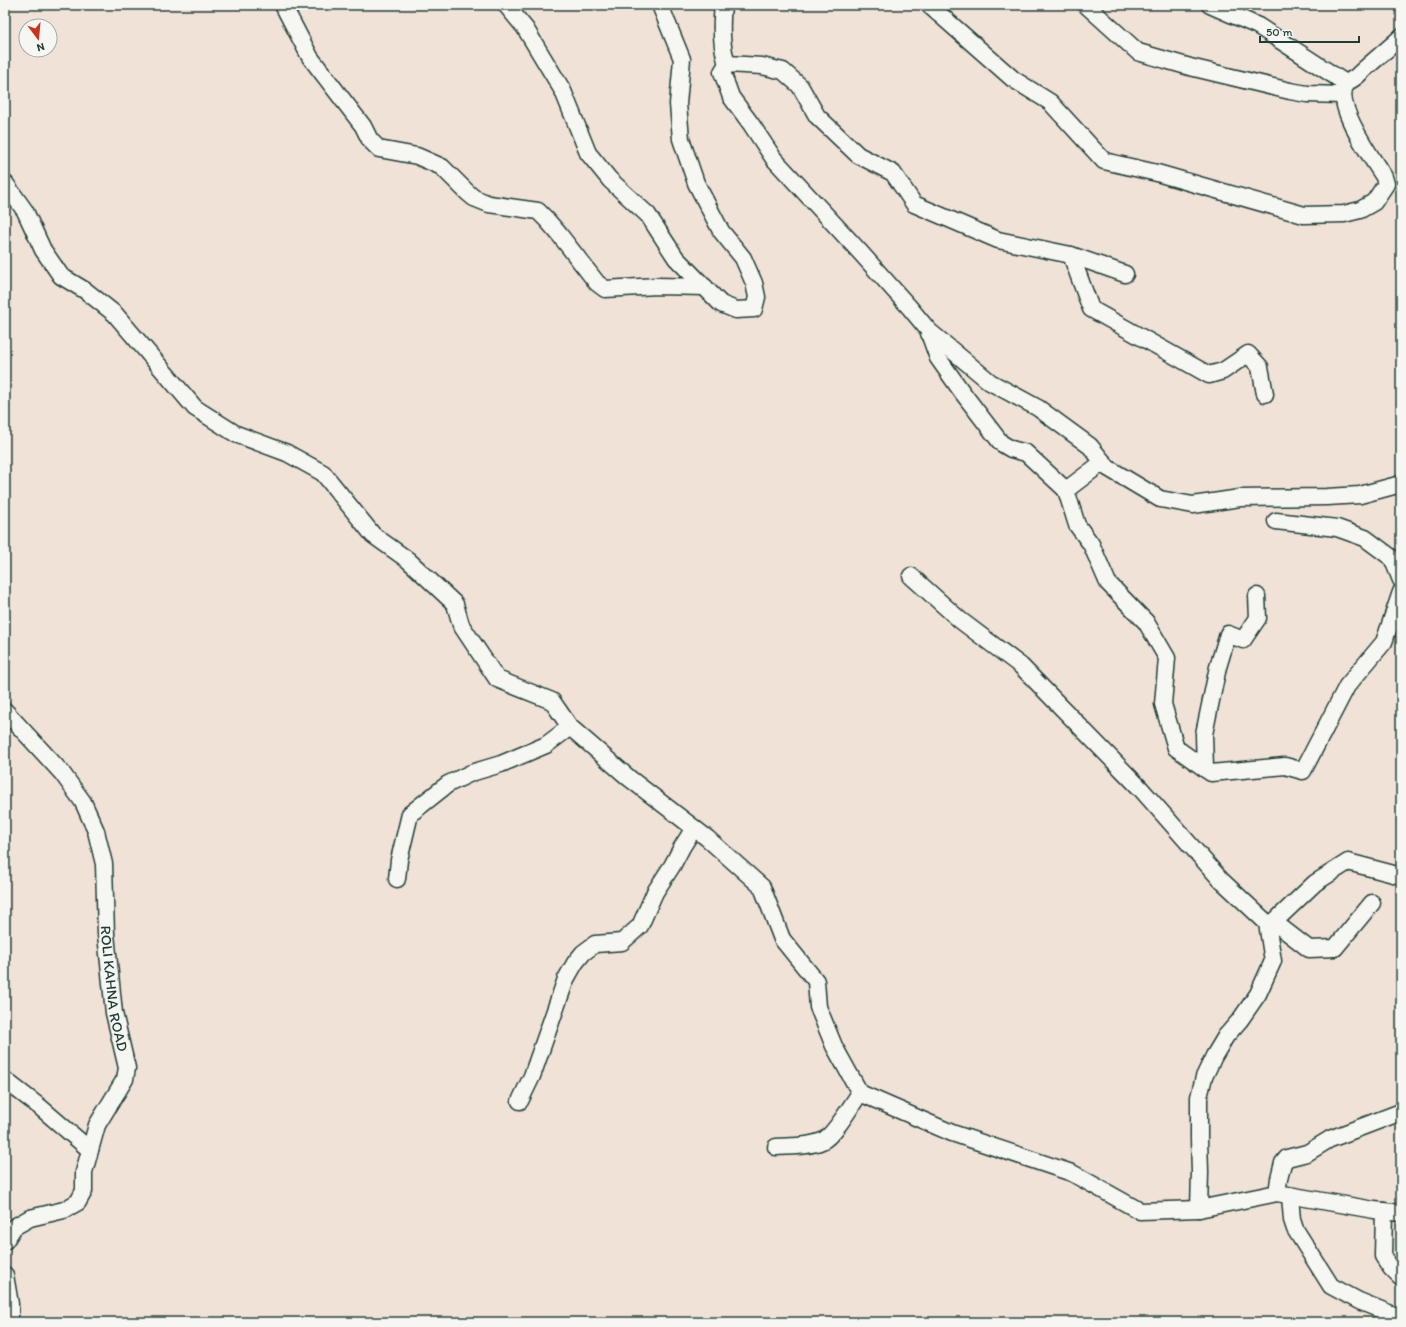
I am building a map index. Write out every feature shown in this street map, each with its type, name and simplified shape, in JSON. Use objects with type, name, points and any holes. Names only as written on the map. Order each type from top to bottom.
[{"type":"street","points":[[284,5],[310,56],[363,126],[370,140],[379,149],[417,156],[442,167],[474,198],[489,204],[538,211],[559,234],[596,283],[605,289],[657,286],[705,287]]},
{"type":"street","points":[[506,5],[525,28],[563,91],[588,153],[610,180],[648,215],[676,258],[721,304],[736,310],[754,309],[757,297],[754,283],[743,258],[721,231],[696,183],[680,139],[678,104],[682,59],[660,5]]},
{"type":"street","points":[[723,5],[723,42],[727,64],[722,72],[731,97],[774,158],[860,252],[929,331],[990,382],[1038,408],[1090,446],[1108,468],[1160,499],[1192,505],[1240,498],[1360,495],[1401,484]]},
{"type":"street","points":[[930,5],[1013,79],[1050,102],[1104,161],[1157,173],[1304,215],[1344,214],[1360,210],[1374,202],[1386,184],[1384,177],[1352,125],[1346,111],[1345,89]]},
{"type":"street","points":[[1086,5],[1138,52],[1190,67],[1307,94],[1345,89],[1401,37]]},
{"type":"street","points":[[1210,5],[1258,26],[1345,89]]},
{"type":"street","points":[[727,64],[762,66],[782,71],[800,86],[817,116],[858,155],[893,173],[914,204],[998,240],[1071,255],[1125,274]]},
{"type":"street","points":[[5,183],[25,211],[43,250],[61,276],[86,291],[115,314],[196,408],[236,434],[287,453],[323,473],[373,535],[408,560],[455,604],[461,625],[497,679],[552,701],[570,727],[629,778],[707,838],[762,887],[782,939],[816,980],[818,1007],[834,1046],[860,1093],[952,1134],[1072,1173],[1140,1211],[1199,1209],[1284,1195],[1401,1213]]},
{"type":"street","points":[[1071,255],[1091,309],[1209,375],[1223,371],[1248,354],[1260,367],[1264,394]]},
{"type":"street","points":[[929,331],[938,358],[962,392],[1002,443],[1026,453],[1066,490],[1077,525],[1092,544],[1108,583],[1146,622],[1168,658],[1163,704],[1176,748],[1211,773],[1285,766],[1303,771],[1347,686],[1384,642],[1401,592]]},
{"type":"street","points":[[1066,490],[1103,462]]},
{"type":"street","points":[[1276,521],[1337,528],[1365,538],[1392,558],[1401,580]]},
{"type":"street","points":[[911,576],[960,620],[1021,666],[1141,790],[1221,880],[1270,922],[1309,949],[1335,948],[1372,902]]},
{"type":"street","points":[[1205,769],[1204,734],[1218,667],[1228,634],[1243,640],[1258,618],[1257,596]]},
{"type":"street","name":"ROLI KAHNA ROAD","points":[[5,711],[62,773],[83,802],[96,831],[104,864],[106,942],[114,1013],[127,1068],[125,1079],[97,1125],[84,1172],[84,1191],[78,1202],[64,1210],[30,1218],[14,1227],[5,1241]]},
{"type":"street","points":[[397,879],[399,860],[410,814],[448,784],[471,773],[501,764],[546,745],[570,727]]},
{"type":"street","points":[[520,1101],[532,1076],[566,979],[575,963],[583,953],[595,944],[622,942],[640,926],[655,892],[694,828]]},
{"type":"street","points":[[1270,922],[1315,883],[1348,862],[1401,876]]},
{"type":"street","points":[[1199,1209],[1199,1097],[1204,1077],[1214,1056],[1226,1036],[1240,1020],[1258,994],[1273,961],[1270,922]]},
{"type":"street","points":[[5,1080],[40,1107],[90,1150]]},
{"type":"street","points":[[776,1147],[807,1145],[824,1141],[832,1133],[860,1093]]},
{"type":"street","points":[[1401,1112],[1330,1139],[1307,1153],[1287,1158],[1283,1163],[1279,1179],[1291,1212],[1294,1229],[1331,1286],[1359,1301],[1401,1318]]},
{"type":"street","points":[[1384,1211],[1383,1256],[1391,1268],[1401,1278]]},
{"type":"street","points":[[5,1275],[10,1304],[10,1322]]}]
